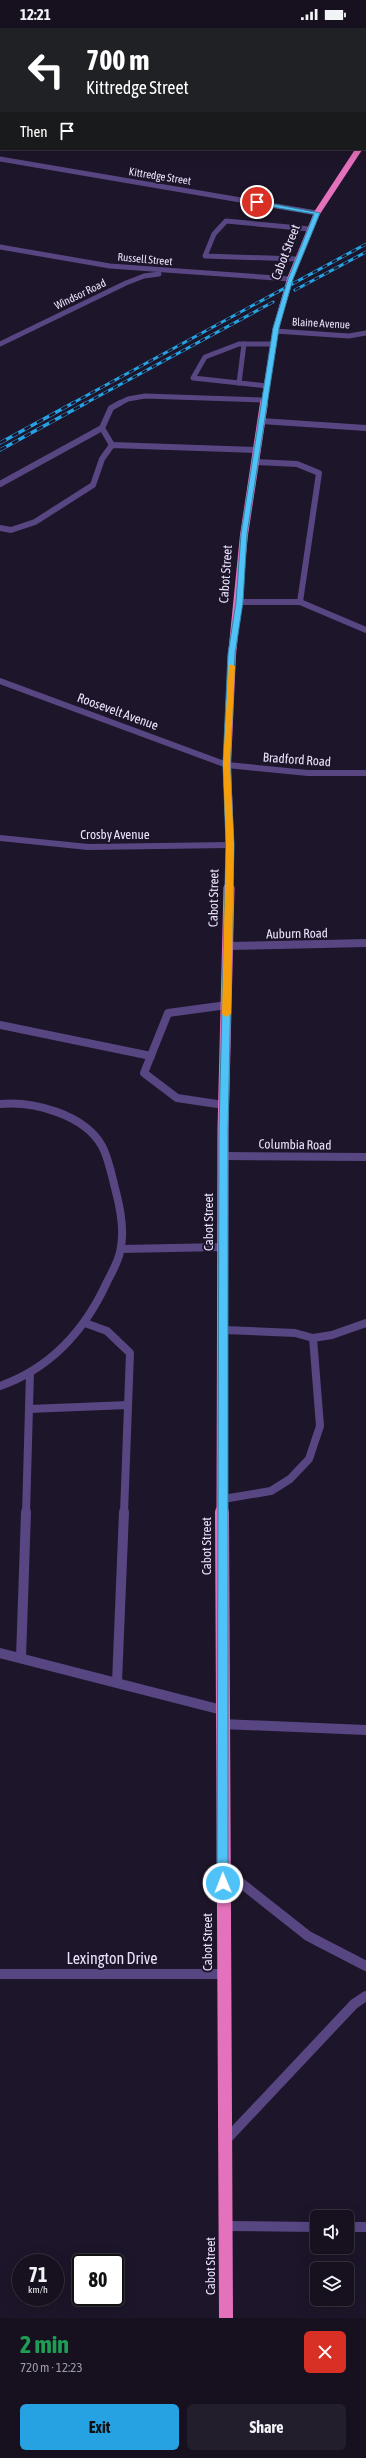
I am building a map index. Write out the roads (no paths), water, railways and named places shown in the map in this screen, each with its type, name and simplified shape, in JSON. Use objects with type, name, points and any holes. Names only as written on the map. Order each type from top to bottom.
[{"type":"highway","name":"Cabot Street","points":[[226,2318],[222,1868],[224,1105],[230,845],[227,764],[232,654],[240,602],[244,534],[276,331],[290,279],[317,213],[358,150]]},
{"type":"street","name":"Kittredge Street","points":[[0,159],[317,213]]},
{"type":"street","points":[[298,259],[205,256],[214,234],[226,221],[310,229]]},
{"type":"street","name":"Russell Street","points":[[0,247],[110,266],[172,272],[290,279]]},
{"type":"street","name":"Windsor Road","points":[[0,344],[126,283],[144,276],[172,272]]},
{"type":"street","name":"Blaine Avenue","points":[[276,331],[349,336],[366,333]]},
{"type":"street","points":[[239,383],[244,344]]},
{"type":"street","points":[[267,386],[193,378],[205,357],[244,344],[274,344]]},
{"type":"street","points":[[0,484],[102,428],[111,408],[128,399],[145,396],[265,400]]},
{"type":"street","points":[[261,422],[366,428]]},
{"type":"street","points":[[102,428],[112,445]]},
{"type":"street","points":[[112,445],[258,450]]},
{"type":"street","points":[[0,528],[10,531],[26,528],[93,485],[99,464],[104,454],[112,445]]},
{"type":"street","points":[[256,462],[297,464],[319,473],[300,602]]},
{"type":"street","points":[[240,602],[300,602],[366,630]]},
{"type":"street","name":"Roosevelt Avenue","points":[[0,681],[227,764]]},
{"type":"street","name":"Bradford Road","points":[[227,764],[308,773],[366,773]]},
{"type":"street","name":"Crosby Avenue","points":[[0,838],[88,847],[230,845]]},
{"type":"street","name":"Auburn Road","points":[[228,946],[366,944]]},
{"type":"street","points":[[224,1105],[177,1098],[144,1073],[168,1013],[227,1005]]},
{"type":"street","points":[[0,1025],[151,1056]]},
{"type":"street","points":[[0,1104],[30,1103],[69,1116],[102,1144],[120,1209],[121,1249],[103,1293],[85,1323],[53,1356],[18,1382],[0,1386]]},
{"type":"street","name":"Columbia Road","points":[[224,1156],[366,1157]]},
{"type":"street","points":[[121,1249],[224,1247]]},
{"type":"street","points":[[85,1323],[107,1331],[130,1353],[117,1682]]},
{"type":"street","points":[[224,1330],[295,1333],[313,1338],[332,1335],[366,1323]]},
{"type":"street","points":[[223,1499],[271,1491],[290,1479],[309,1459],[320,1426],[313,1338]]},
{"type":"street","points":[[21,1658],[30,1373]]},
{"type":"street","points":[[29,1409],[128,1405]]},
{"type":"street","points":[[0,1653],[222,1710]]},
{"type":"street","points":[[222,1724],[366,1730]]},
{"type":"street","points":[[222,1868],[280,1916],[348,1959],[366,1966]]},
{"type":"street","name":"Lexington Drive","points":[[0,1974],[223,1974]]},
{"type":"street","points":[[225,2141],[354,2004],[366,1996]]},
{"type":"street","points":[[226,2226],[310,2227]]},
{"type":"street","points":[[354,2227],[366,2227]]},
{"type":"railway","points":[[71,404],[366,244]]},
{"type":"railway","points":[[295,290],[366,252]]},
{"type":"railway","points":[[84,404],[273,302]]},
{"type":"railway","points":[[0,443],[73,403]]},
{"type":"railway","points":[[0,450],[86,403]]}]
